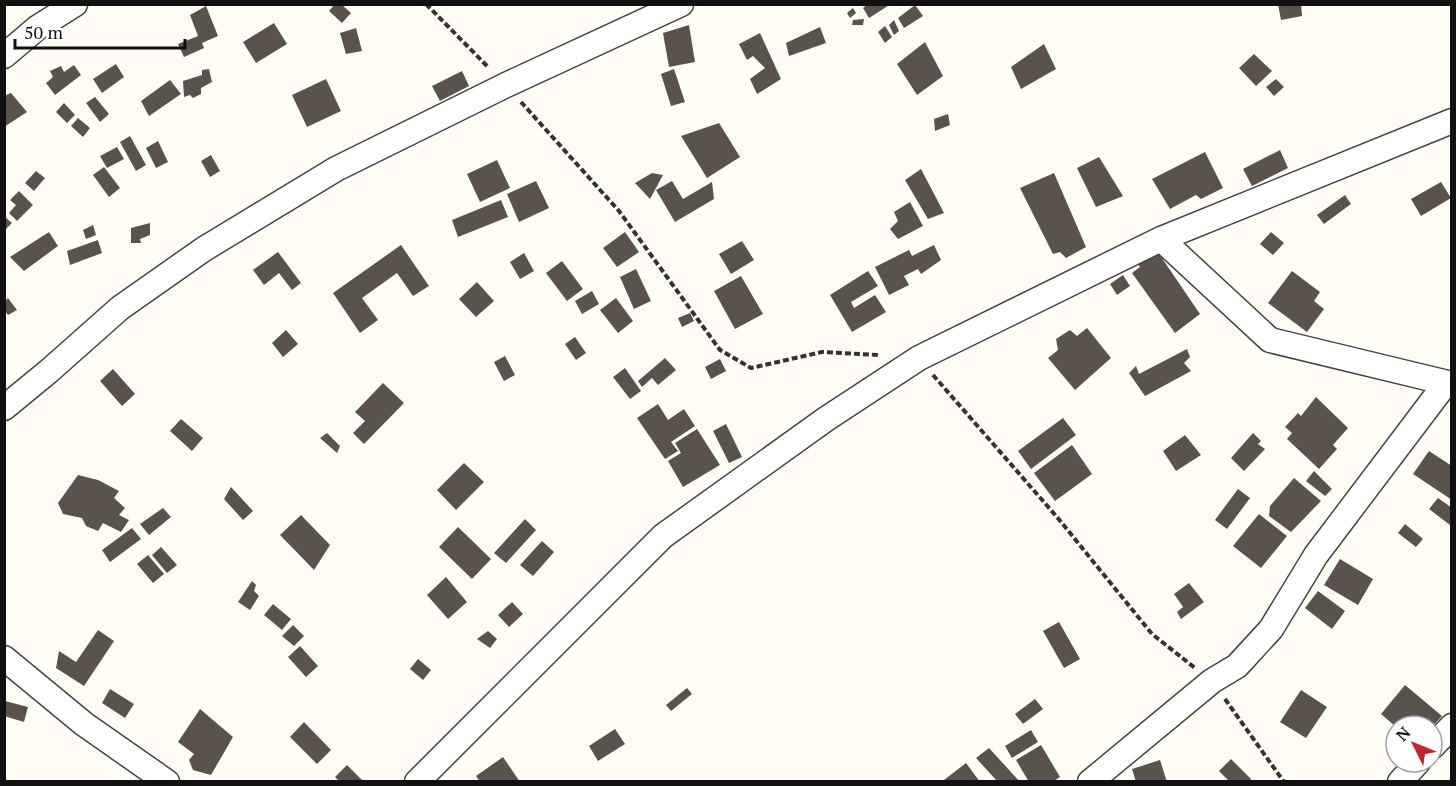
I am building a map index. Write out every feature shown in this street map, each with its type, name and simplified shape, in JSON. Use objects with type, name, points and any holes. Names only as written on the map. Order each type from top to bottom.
[{"type":"street","points":[[4,56],[37,28],[75,4]]},
{"type":"street","points":[[4,408],[50,371],[120,308],[204,249],[336,169],[681,4]]},
{"type":"street","points":[[417,782],[663,536],[826,419],[919,358],[1161,239],[1452,121]]},
{"type":"street","points":[[1090,782],[1212,681],[1237,666],[1271,629],[1316,555],[1449,383],[1270,340],[1161,239]]},
{"type":"street","points":[[4,658],[84,724],[167,782]]},
{"type":"path","points":[[426,4],[506,86],[619,211],[720,350],[752,368],[822,352],[919,358],[1057,517],[1152,634],[1212,681],[1284,782]]},
{"type":"building","points":[[335,4],[341,4],[351,13],[342,23],[329,11]]},
{"type":"building","points":[[868,4],[891,4],[869,18],[863,8]]},
{"type":"building","points":[[1278,4],[1301,4],[1302,16],[1281,20]]},
{"type":"building","points":[[915,5],[923,16],[904,28],[898,18]]},
{"type":"building","points":[[206,6],[218,36],[202,43],[204,48],[184,57],[178,44],[198,36],[190,15]]},
{"type":"building","points":[[853,8],[856,13],[850,18],[847,13]]},
{"type":"building","points":[[864,19],[863,25],[852,25],[853,20]]},
{"type":"building","points":[[894,20],[899,31],[894,35],[889,25]]},
{"type":"building","points":[[274,23],[287,44],[256,63],[243,42]]},
{"type":"building","points":[[689,25],[695,62],[669,67],[663,33]]},
{"type":"building","points":[[885,26],[892,37],[885,43],[878,32]]},
{"type":"building","points":[[820,27],[826,43],[789,56],[786,43]]},
{"type":"building","points":[[356,28],[362,51],[346,54],[340,33]]},
{"type":"building","points":[[760,33],[781,79],[757,94],[750,79],[765,68],[753,56],[747,60],[739,44]]},
{"type":"building","points":[[925,42],[943,76],[917,95],[897,64]]},
{"type":"building","points":[[1044,44],[1056,69],[1021,89],[1011,67]]},
{"type":"building","points":[[1254,54],[1272,71],[1256,86],[1239,68]]},
{"type":"building","points":[[116,64],[124,77],[102,93],[93,79]]},
{"type":"building","points":[[74,65],[81,75],[55,95],[46,83],[53,77],[50,71],[61,66],[64,72]]},
{"type":"building","points":[[209,69],[212,82],[201,88],[201,94],[193,98],[190,95],[184,97],[183,81],[202,75],[202,70]]},
{"type":"building","points":[[674,69],[685,102],[671,106],[661,74]]},
{"type":"building","points":[[462,71],[469,86],[440,101],[432,86]]},
{"type":"building","points":[[326,79],[341,111],[307,127],[292,95]]},
{"type":"building","points":[[1276,79],[1284,87],[1274,96],[1266,87]]},
{"type":"building","points":[[170,80],[181,94],[149,116],[141,101]]},
{"type":"building","points":[[11,93],[27,112],[4,127],[4,96]]},
{"type":"building","points":[[95,97],[109,114],[100,122],[86,103]]},
{"type":"building","points":[[64,103],[75,115],[67,123],[56,112]]},
{"type":"building","points":[[948,114],[950,125],[935,131],[934,119]]},
{"type":"building","points":[[78,118],[90,128],[83,137],[71,126]]},
{"type":"building","points":[[719,123],[740,157],[707,178],[681,136]]},
{"type":"building","points":[[130,136],[146,165],[136,171],[120,142]]},
{"type":"building","points":[[158,141],[168,162],[156,168],[146,148]]},
{"type":"building","points":[[117,147],[124,159],[107,168],[100,156]]},
{"type":"building","points":[[1280,150],[1288,168],[1252,186],[1243,169]]},
{"type":"building","points":[[1205,152],[1223,188],[1201,199],[1196,195],[1170,209],[1152,179]]},
{"type":"building","points":[[211,155],[220,171],[210,177],[201,161]]},
{"type":"building","points":[[1099,157],[1123,196],[1096,207],[1077,168]]},
{"type":"building","points":[[497,160],[510,188],[480,202],[467,174]]},
{"type":"building","points":[[104,167],[120,188],[109,197],[93,175]]},
{"type":"building","points":[[921,169],[944,213],[928,219],[905,180]]},
{"type":"building","points":[[36,171],[45,178],[34,191],[25,183]]},
{"type":"building","points":[[652,173],[663,175],[650,199],[635,183]]},
{"type":"building","points":[[1054,173],[1086,247],[1066,258],[1060,252],[1053,254],[1020,188]]},
{"type":"building","points":[[536,181],[549,208],[519,222],[507,194]]},
{"type":"building","points":[[672,181],[683,199],[712,182],[714,199],[675,222],[656,190]]},
{"type":"building","points":[[1441,182],[1451,198],[1421,216],[1411,199]]},
{"type":"building","points":[[19,191],[33,205],[17,221],[9,213],[16,205],[10,200]]},
{"type":"building","points":[[1345,195],[1351,204],[1324,224],[1317,215]]},
{"type":"building","points":[[501,200],[508,217],[458,237],[452,220]]},
{"type":"building","points":[[910,202],[923,226],[898,239],[890,229],[898,221],[894,212]]},
{"type":"building","points":[[4,216],[12,223],[4,231]]},
{"type":"building","points":[[150,223],[150,235],[140,239],[141,243],[131,243],[131,228]]},
{"type":"building","points":[[93,225],[96,235],[86,239],[83,230]]},
{"type":"building","points":[[49,232],[58,246],[24,271],[10,257]]},
{"type":"building","points":[[625,232],[639,252],[617,267],[603,248]]},
{"type":"building","points":[[1271,232],[1284,243],[1273,255],[1260,244]]},
{"type":"building","points":[[98,240],[102,253],[70,265],[67,251]]},
{"type":"building","points":[[742,241],[754,260],[731,274],[719,254]]},
{"type":"building","points":[[401,245],[429,286],[413,296],[397,273],[362,298],[378,320],[360,333],[333,293]]},
{"type":"building","points":[[934,245],[941,260],[921,274],[918,269],[904,276],[909,285],[889,295],[875,267],[909,250],[912,256]]},
{"type":"building","points":[[1155,248],[1200,314],[1175,333],[1132,273],[1140,267],[1136,261]]},
{"type":"building","points":[[278,252],[301,283],[292,290],[279,273],[264,285],[253,270]]},
{"type":"building","points":[[524,253],[534,271],[520,279],[510,262]]},
{"type":"building","points":[[562,261],[583,289],[567,301],[546,273]]},
{"type":"building","points":[[636,269],[651,301],[634,309],[620,277]]},
{"type":"building","points":[[868,271],[878,286],[851,302],[854,308],[875,295],[886,312],[852,332],[830,295]]},
{"type":"building","points":[[1292,271],[1320,292],[1314,301],[1324,309],[1307,332],[1268,303]]},
{"type":"building","points":[[1123,275],[1130,286],[1117,295],[1110,284]]},
{"type":"building","points":[[741,276],[763,314],[735,329],[714,291]]},
{"type":"building","points":[[477,282],[494,301],[476,317],[459,299]]},
{"type":"building","points":[[592,291],[599,304],[582,314],[575,301]]},
{"type":"building","points":[[8,298],[17,310],[8,315],[5,311],[5,301]]},
{"type":"building","points":[[616,298],[633,321],[618,333],[600,310]]},
{"type":"building","points":[[690,313],[694,321],[682,327],[678,318]]},
{"type":"building","points":[[1087,328],[1111,358],[1075,390],[1048,358],[1058,350],[1056,339],[1070,330],[1077,336]]},
{"type":"building","points":[[286,330],[298,344],[283,357],[272,343]]},
{"type":"building","points":[[575,337],[586,353],[576,360],[565,344]]},
{"type":"building","points":[[1187,349],[1190,357],[1184,363],[1191,371],[1145,396],[1129,373],[1136,366],[1139,374]]},
{"type":"building","points":[[505,356],[515,375],[504,381],[494,362]]},
{"type":"building","points":[[665,358],[676,370],[658,385],[652,378],[642,387],[638,381]]},
{"type":"building","points":[[720,359],[726,371],[711,379],[705,367]]},
{"type":"building","points":[[625,368],[641,391],[630,399],[613,377]]},
{"type":"building","points":[[113,369],[135,394],[122,406],[100,381]]},
{"type":"building","points":[[383,383],[404,403],[364,444],[353,433],[365,421],[355,412]]},
{"type":"building","points":[[1316,397],[1348,428],[1333,445],[1337,449],[1319,469],[1287,439],[1292,433],[1285,427],[1298,413],[1301,416]]},
{"type":"building","points":[[658,404],[668,420],[684,409],[695,426],[671,442],[678,451],[665,459],[637,418]]},
{"type":"building","points":[[1063,418],[1076,435],[1031,469],[1018,451]]},
{"type":"building","points":[[181,419],[203,438],[192,451],[170,431]]},
{"type":"building","points":[[726,424],[742,457],[729,463],[713,431]]},
{"type":"building","points":[[697,429],[720,465],[683,487],[668,461],[681,453],[675,443]]},
{"type":"building","points":[[327,433],[340,446],[337,453],[320,438]]},
{"type":"building","points":[[1253,433],[1261,441],[1258,444],[1265,449],[1244,471],[1231,458]]},
{"type":"building","points":[[1185,435],[1201,455],[1176,471],[1163,451]]},
{"type":"building","points":[[1072,445],[1092,474],[1055,501],[1034,473]]},
{"type":"building","points":[[1429,451],[1452,466],[1452,500],[1413,474]]},
{"type":"building","points":[[464,463],[484,482],[456,510],[437,490]]},
{"type":"building","points":[[1314,471],[1332,489],[1325,496],[1306,481]]},
{"type":"building","points":[[78,475],[98,480],[119,491],[114,498],[125,508],[119,515],[129,520],[121,532],[103,523],[98,531],[86,526],[82,518],[63,514],[58,503]]},
{"type":"building","points":[[1294,478],[1321,501],[1291,532],[1269,516],[1270,506]]},
{"type":"building","points":[[231,487],[253,511],[243,520],[224,499]]},
{"type":"building","points":[[1238,489],[1250,498],[1227,529],[1215,520]]},
{"type":"building","points":[[1438,498],[1452,508],[1450,525],[1429,509]]},
{"type":"building","points":[[163,508],[171,517],[149,535],[140,524]]},
{"type":"building","points":[[1259,514],[1287,536],[1261,568],[1233,546]]},
{"type":"building","points":[[301,515],[330,545],[314,570],[280,535]]},
{"type":"building","points":[[525,519],[536,530],[506,563],[494,553]]},
{"type":"building","points":[[1405,524],[1423,539],[1416,547],[1398,533]]},
{"type":"building","points":[[458,527],[491,559],[472,579],[439,547]]},
{"type":"building","points":[[132,528],[141,539],[110,562],[102,550]]},
{"type":"building","points":[[542,541],[554,552],[533,576],[520,565]]},
{"type":"building","points":[[161,547],[177,565],[167,573],[152,555]]},
{"type":"building","points":[[148,555],[164,574],[153,583],[137,564]]},
{"type":"building","points":[[1340,559],[1373,579],[1358,605],[1324,585]]},
{"type":"building","points":[[446,577],[467,602],[448,619],[427,595]]},
{"type":"building","points":[[252,581],[256,585],[254,591],[259,596],[250,610],[238,602]]},
{"type":"building","points":[[1189,583],[1204,602],[1181,619],[1177,612],[1183,607],[1174,594]]},
{"type":"building","points":[[1318,591],[1345,611],[1332,629],[1305,608]]},
{"type":"building","points":[[512,602],[523,614],[509,627],[498,615]]},
{"type":"building","points":[[273,604],[291,619],[282,630],[264,615]]},
{"type":"building","points":[[1059,622],[1080,659],[1064,668],[1043,631]]},
{"type":"building","points":[[293,625],[304,636],[294,646],[282,636]]},
{"type":"building","points":[[98,630],[114,641],[84,686],[56,668],[59,651],[76,662]]},
{"type":"building","points":[[488,631],[497,639],[490,648],[477,639]]},
{"type":"building","points":[[300,646],[318,666],[306,677],[288,657]]},
{"type":"building","points":[[418,659],[431,670],[423,680],[410,669]]},
{"type":"building","points":[[1405,685],[1440,714],[1384,714],[1384,717],[1381,714]]},
{"type":"building","points":[[687,688],[692,694],[671,711],[666,705]]},
{"type":"building","points":[[110,689],[134,704],[125,718],[102,703]]},
{"type":"building","points":[[1301,690],[1327,707],[1306,738],[1280,722]]},
{"type":"building","points":[[1035,699],[1043,709],[1023,724],[1015,714]]},
{"type":"building","points":[[5,701],[28,707],[24,722],[4,716]]},
{"type":"building","points":[[200,709],[233,737],[211,775],[193,770],[189,760],[194,754],[178,742]]},
{"type":"building","points":[[304,722],[331,750],[317,764],[290,737]]},
{"type":"building","points":[[615,729],[625,744],[598,761],[589,746]]},
{"type":"building","points":[[1031,730],[1038,742],[1012,758],[1005,746]]},
{"type":"building","points":[[1041,745],[1060,777],[1052,782],[1029,782],[1016,760]]},
{"type":"building","points":[[989,748],[1020,782],[998,782],[976,758]]},
{"type":"building","points":[[503,757],[520,782],[480,782],[476,776]]},
{"type":"building","points":[[1231,759],[1251,779],[1249,782],[1230,782],[1219,771]]},
{"type":"building","points":[[1160,760],[1167,782],[1136,782],[1132,769]]},
{"type":"building","points":[[966,763],[980,782],[945,782],[944,780]]},
{"type":"building","points":[[347,765],[364,782],[340,782],[335,777]]}]
